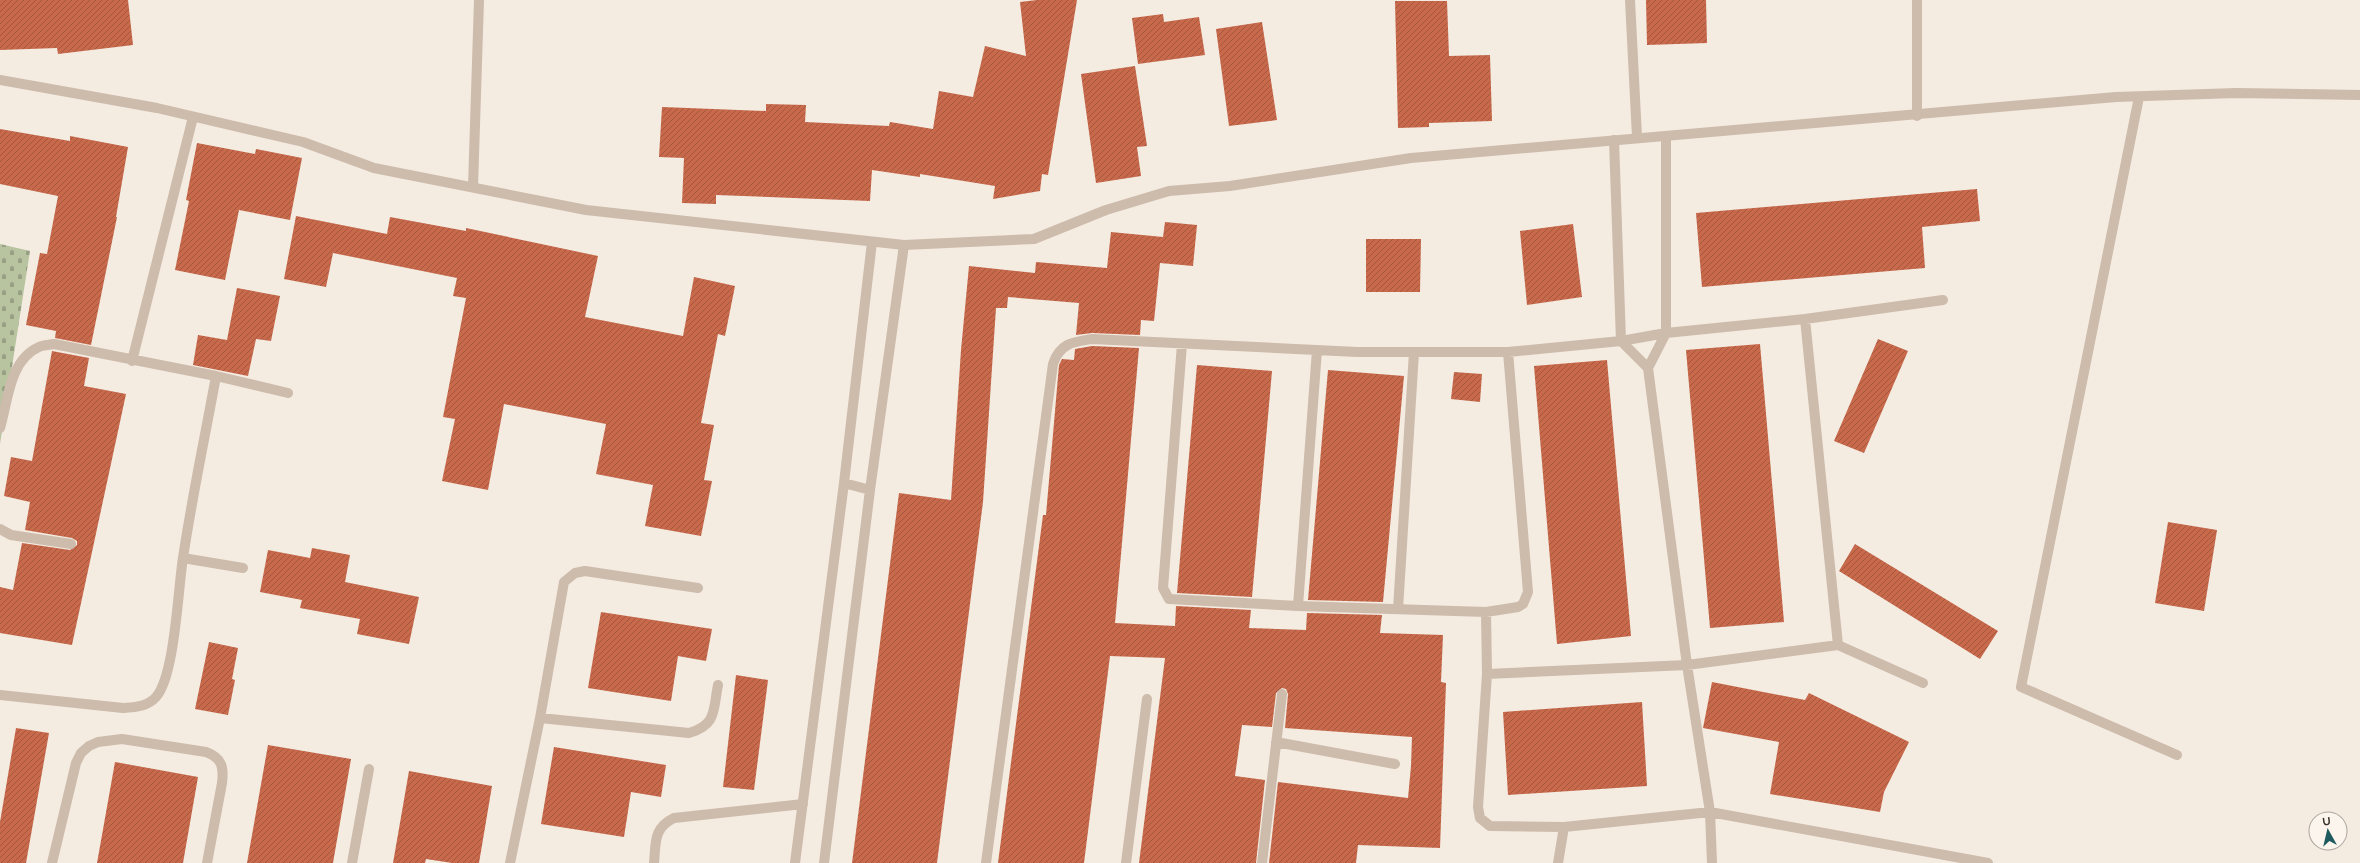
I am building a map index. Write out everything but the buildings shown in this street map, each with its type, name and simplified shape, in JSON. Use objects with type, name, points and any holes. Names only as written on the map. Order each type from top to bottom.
[{"type":"street","points":[[473,187],[479,0]]},
{"type":"street","points":[[1630,0],[1637,137]]},
{"type":"street","points":[[1917,0],[1917,116]]},
{"type":"street","points":[[0,80],[193,117],[303,142],[374,168],[586,210],[904,245],[1034,239],[1106,210],[1169,191],[1230,186],[1411,158],[1637,137],[1666,137],[2139,97],[2236,93],[2360,95]]},
{"type":"street","points":[[2139,97],[2021,687],[2177,756]]},
{"type":"street","points":[[132,361],[193,117]]},
{"type":"street","points":[[1666,137],[1666,333],[1648,368],[1687,665],[1710,812],[1712,863]]},
{"type":"street","points":[[1614,140],[1621,341],[1648,368]]},
{"type":"street","points":[[795,863],[844,483],[872,242]]},
{"type":"street","points":[[824,863],[870,490],[904,245]]},
{"type":"street","points":[[986,863],[1052,372],[1056,354],[1067,344],[1092,339],[1317,350],[1508,352],[1621,341],[1666,333],[1805,319],[1943,300]]},
{"type":"street","points":[[1805,319],[1838,645]]},
{"type":"street","points":[[0,428],[15,373],[20,363],[39,346],[54,344],[132,361],[216,376],[288,393]]},
{"type":"street","points":[[1182,344],[1163,588],[1164,593],[1170,599],[1298,606],[1486,612],[1518,607],[1523,604],[1528,592],[1508,352]]},
{"type":"street","points":[[1298,606],[1317,350]]},
{"type":"street","points":[[1398,609],[1414,352]]},
{"type":"street","points":[[0,695],[123,708],[142,707],[156,697],[164,682],[170,658],[183,558],[216,376]]},
{"type":"street","points":[[844,483],[870,490]]},
{"type":"street","points":[[0,529],[11,535],[71,544]]},
{"type":"street","points":[[183,558],[243,568]]},
{"type":"street","points":[[510,863],[540,718],[564,582],[574,573],[585,571],[698,588]]},
{"type":"street","points":[[1486,612],[1487,674],[1478,807],[1480,818],[1484,823],[1490,826],[1564,827],[1710,812],[1988,863]]},
{"type":"street","points":[[1487,674],[1687,665],[1838,645],[1922,682]]},
{"type":"street","points":[[540,718],[689,733],[703,729],[711,721],[718,685]]},
{"type":"street","points":[[1262,863],[1282,694]]},
{"type":"street","points":[[1126,863],[1147,699]]},
{"type":"street","points":[[52,863],[70,781],[81,753],[98,742],[122,740],[206,752],[216,755],[220,760],[224,770],[207,863]]},
{"type":"street","points":[[1276,742],[1396,764]]},
{"type":"street","points":[[352,863],[369,769]]},
{"type":"street","points":[[654,863],[658,833],[663,823],[674,818],[803,804]]},
{"type":"street","points":[[1558,863],[1564,827]]},
{"type":"green space","points":[[0,244],[30,251],[0,444]]}]
